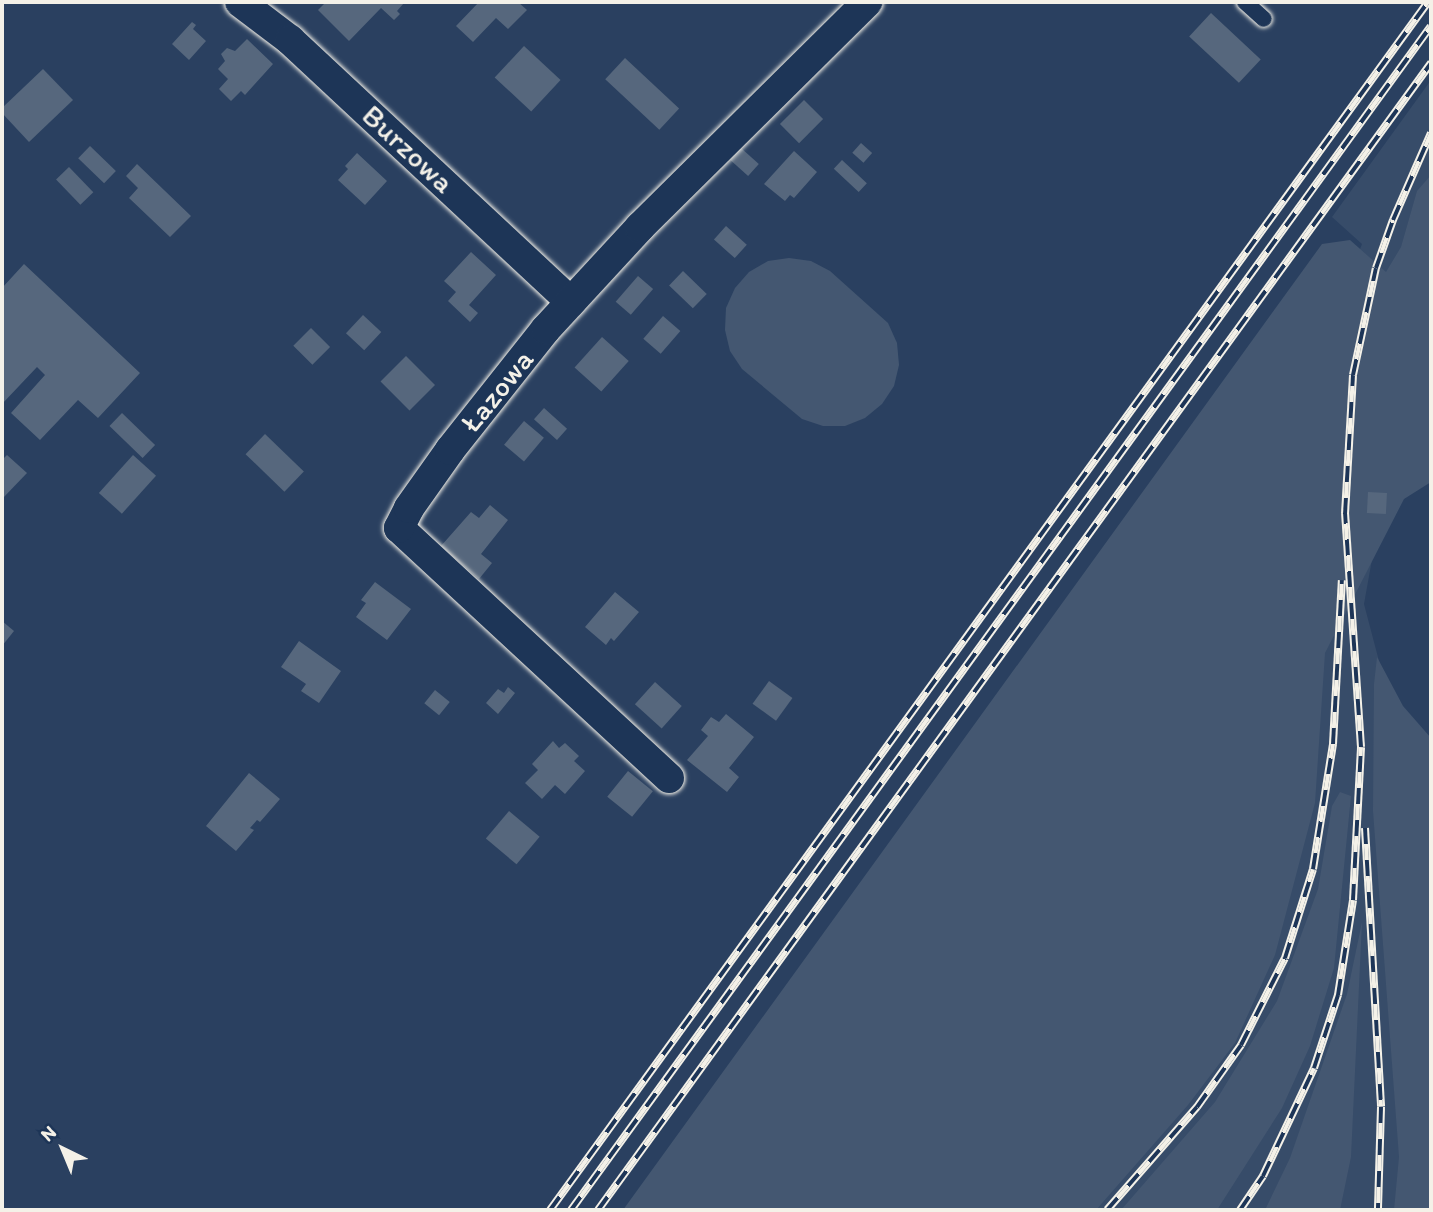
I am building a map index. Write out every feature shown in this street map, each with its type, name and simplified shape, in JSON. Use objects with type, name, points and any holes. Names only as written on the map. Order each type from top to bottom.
[{"type":"street","name":"Burzowa","points":[[240,2],[289,40],[571,302]]},
{"type":"street","name":"Łazowa","points":[[669,778],[399,528],[409,508],[450,450],[571,302],[640,227],[867,2]]},
{"type":"lane","points":[[1245,2],[1264,19]]},
{"type":"shaded area","points":[[1431,80],[1431,232],[1364,604],[1389,699],[1431,1210],[741,1210],[1307,386],[1362,244],[1332,217]]},
{"type":"shaded area","points":[[1431,175],[1431,482],[1404,499],[1325,653],[1315,803],[1275,955],[1235,1043],[1188,1105],[1096,1210],[623,1210],[1322,244],[1350,240],[1386,272],[1401,247],[1417,191]]},
{"type":"shaded area","points":[[789,258],[811,261],[830,271],[888,323],[897,343],[899,365],[894,386],[882,404],[865,418],[845,426],[823,426],[802,419],[742,369],[730,351],[725,330],[726,308],[735,288],[749,272],[768,261]]},
{"type":"shaded area","points":[[1377,657],[1403,706],[1431,738],[1431,1210],[1394,1210],[1399,1157],[1373,811],[1374,684]]},
{"type":"shaded area","points":[[1340,792],[1351,796],[1334,968],[1310,1046],[1282,1108],[1217,1210],[1121,1210],[1215,1102],[1277,1001],[1318,889],[1332,806]]},
{"type":"shaded area","points":[[1362,922],[1351,1157],[1340,1210],[1265,1210],[1290,1158],[1347,994]]},
{"type":"building","points":[[326,2],[404,3],[397,11],[400,14],[394,20],[381,8],[349,41],[318,10]]},
{"type":"building","points":[[479,2],[518,2],[527,10],[508,29],[496,18],[473,42],[456,26]]},
{"type":"building","points":[[1211,13],[1261,59],[1239,83],[1189,36]]},
{"type":"building","points":[[192,22],[196,25],[193,29],[206,41],[189,60],[172,44]]},
{"type":"building","points":[[247,39],[273,64],[245,95],[241,91],[231,101],[219,89],[228,79],[218,69],[225,61],[221,54],[227,48],[235,51]]},
{"type":"building","points":[[524,46],[561,80],[531,112],[495,77]]},
{"type":"building","points":[[625,58],[679,108],[659,130],[605,79]]},
{"type":"building","points":[[43,69],[73,100],[29,142],[2,113],[2,108]]},
{"type":"building","points":[[804,100],[823,119],[799,143],[780,124]]},
{"type":"building","points":[[861,143],[872,153],[863,163],[852,153]]},
{"type":"building","points":[[90,146],[116,171],[104,183],[78,158]]},
{"type":"building","points":[[741,148],[759,164],[748,176],[730,160]]},
{"type":"building","points":[[794,151],[817,172],[794,198],[790,195],[785,201],[764,184]]},
{"type":"building","points":[[357,153],[387,181],[365,205],[338,180],[348,169],[345,166]]},
{"type":"building","points":[[842,160],[867,183],[859,192],[834,169]]},
{"type":"building","points":[[137,164],[191,216],[170,237],[129,198],[138,188],[126,176]]},
{"type":"building","points":[[69,167],[93,192],[80,205],[56,180]]},
{"type":"building","points":[[726,226],[747,245],[735,258],[714,239]]},
{"type":"building","points":[[471,252],[496,275],[469,305],[478,313],[470,322],[448,301],[456,292],[444,281]]},
{"type":"building","points":[[24,264],[140,373],[98,418],[78,400],[40,440],[11,413],[45,375],[37,367],[2,404],[2,288]]},
{"type":"building","points":[[683,271],[707,294],[693,308],[669,285]]},
{"type":"building","points":[[638,276],[653,289],[631,315],[616,302]]},
{"type":"building","points":[[363,315],[381,332],[364,350],[346,333]]},
{"type":"building","points":[[663,316],[680,331],[661,354],[643,339]]},
{"type":"building","points":[[311,328],[330,347],[312,365],[293,346]]},
{"type":"building","points":[[602,337],[629,361],[601,392],[575,367]]},
{"type":"building","points":[[406,356],[435,385],[410,410],[381,381]]},
{"type":"building","points":[[544,408],[567,429],[557,440],[534,419]]},
{"type":"building","points":[[122,413],[155,445],[143,458],[109,426]]},
{"type":"building","points":[[524,421],[544,438],[524,461],[504,445]]},
{"type":"building","points":[[265,434],[304,472],[284,492],[246,454]]},
{"type":"building","points":[[7,455],[27,473],[3,498],[2,460]]},
{"type":"building","points":[[133,455],[156,476],[122,514],[99,493]]},
{"type":"building","points":[[1368,492],[1387,493],[1386,514],[1367,513]]},
{"type":"building","points":[[490,505],[508,520],[481,554],[492,563],[479,579],[441,546],[471,512],[479,518]]},
{"type":"building","points":[[375,582],[411,609],[387,640],[356,617],[366,603],[361,600]]},
{"type":"building","points":[[615,592],[639,612],[614,641],[611,638],[606,645],[585,627]]},
{"type":"building","points":[[2,621],[14,631],[2,646]]},
{"type":"building","points":[[299,641],[341,671],[319,703],[301,691],[306,684],[281,667]]},
{"type":"building","points":[[769,681],[792,698],[776,721],[753,704]]},
{"type":"building","points":[[655,682],[682,706],[662,728],[635,704]]},
{"type":"building","points":[[508,687],[515,693],[498,714],[486,703],[498,689],[504,693]]},
{"type":"building","points":[[435,690],[450,702],[439,715],[424,703]]},
{"type":"building","points":[[726,714],[754,737],[729,768],[739,777],[727,792],[687,760],[708,736],[701,730],[711,717],[719,722]]},
{"type":"building","points":[[553,741],[559,748],[565,743],[579,756],[574,761],[585,771],[565,794],[555,785],[542,799],[525,783],[538,770],[532,764]]},
{"type":"building","points":[[628,771],[653,791],[632,817],[607,797]]},
{"type":"building","points":[[249,773],[280,799],[260,822],[257,820],[250,828],[254,830],[236,851],[206,826]]},
{"type":"building","points":[[509,811],[540,837],[517,864],[486,839]]},
{"type":"railway","points":[[550,1210],[1428,2]]},
{"type":"railway","points":[[571,1210],[1431,26]]},
{"type":"railway","points":[[598,1210],[1431,63]]},
{"type":"railway","points":[[1240,1210],[1263,1176],[1314,1068],[1338,995],[1353,900],[1361,747],[1345,514],[1353,375],[1376,268],[1393,220],[1431,133]]},
{"type":"railway","points":[[1107,1210],[1197,1107],[1241,1045],[1285,958],[1313,869],[1333,744],[1342,580]]},
{"type":"railway","points":[[1365,828],[1381,1107],[1378,1210]]}]
